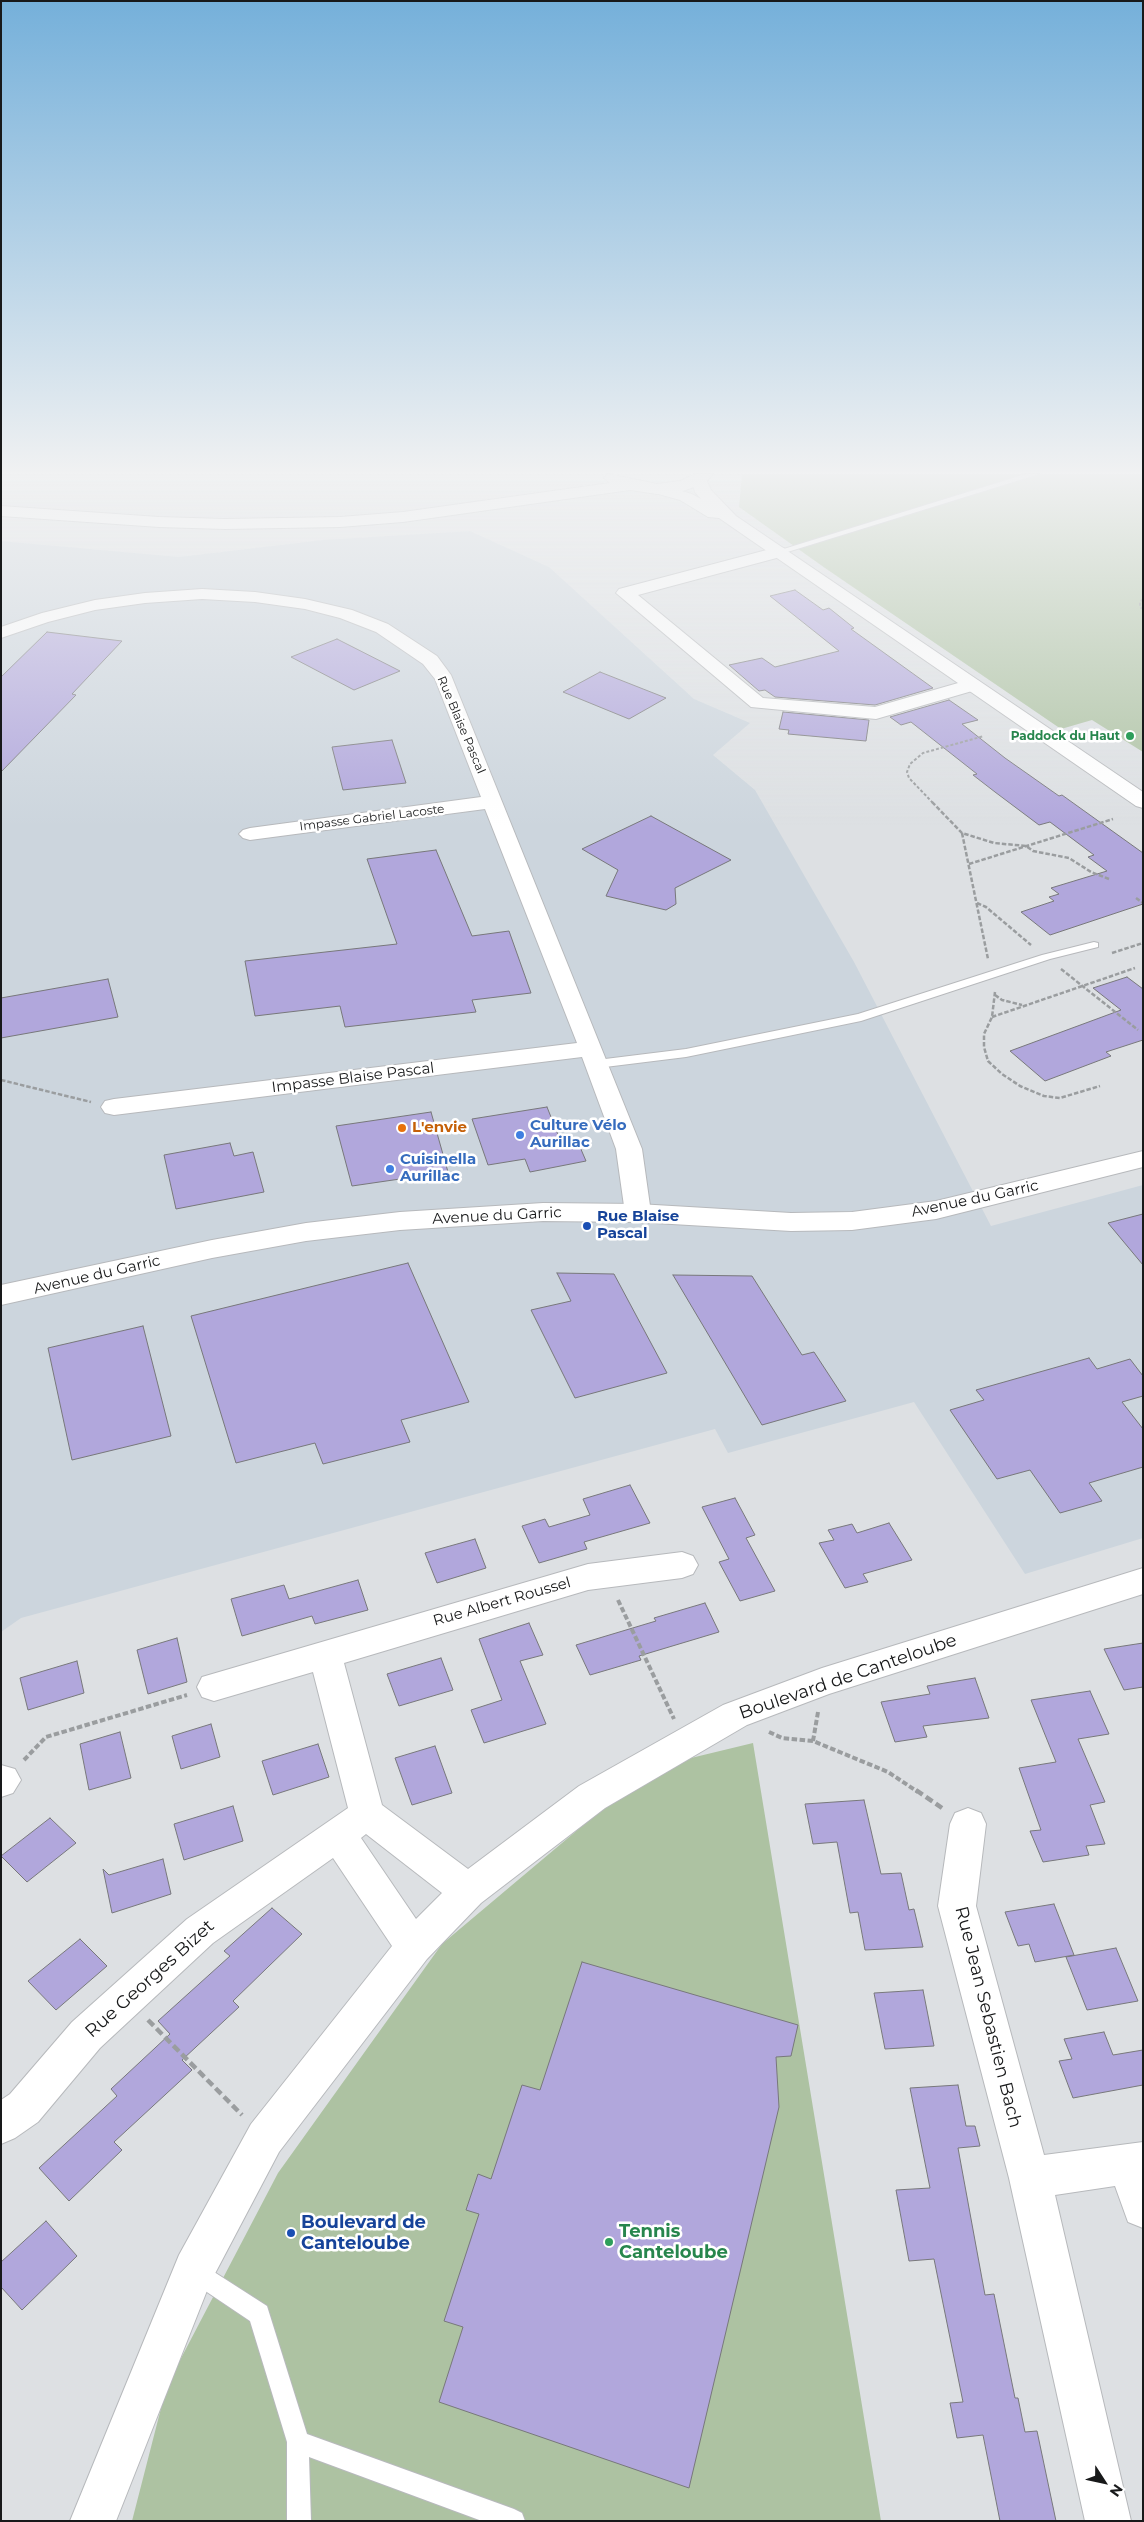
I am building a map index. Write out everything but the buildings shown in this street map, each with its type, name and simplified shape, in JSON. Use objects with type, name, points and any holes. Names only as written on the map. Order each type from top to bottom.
[{"type":"street","points":[[626,592],[758,703],[876,713],[972,685]]},
{"type":"street","points":[[836,592],[1143,802]]},
{"type":"street","name":"Rue Blaise Pascal","points":[[1,634],[42,618],[95,605],[145,598],[192,595],[255,597],[305,604],[346,614],[382,628],[402,639],[430,660],[444,679],[630,1150],[638,1214]]},
{"type":"street","name":"Impasse Gabriel Lacoste","points":[[250,834],[493,802]]},
{"type":"street","name":"Impasse Blaise Pascal","points":[[114,1107],[594,1056]]},
{"type":"street","name":"Avenue du Garric","points":[[1,1295],[212,1249],[306,1232],[400,1221],[543,1212],[638,1214],[791,1222],[852,1221],[936,1210],[1143,1159]]},
{"type":"street","name":"Rue Albert Roussel","points":[[214,1687],[588,1577],[682,1565]]},
{"type":"street","name":"Boulevard de Canteloube","points":[[93,2521],[194,2270],[265,2138],[414,1947],[468,1891],[592,1797],[735,1715],[822,1682],[1143,1581]]},
{"type":"street","points":[[324,1655],[352,1824],[414,1947]]},
{"type":"street","points":[[352,1824],[468,1891]]},
{"type":"street","name":"Rue Georges Bizet","points":[[1,2124],[24,2108],[86,2034],[200,1931],[352,1824]]},
{"type":"street","name":"Rue Jean Sebastien Bach","points":[[968,1824],[957,1906],[1030,2178],[1108,2521]]},
{"type":"street","points":[[1030,2178],[1135,2164],[1143,2207]]},
{"type":"lane","points":[[594,1056],[686,1053],[861,1017],[1046,957],[1094,945]]},
{"type":"lane","points":[[194,2270],[259,2314],[298,2442],[299,2521]]},
{"type":"lane","points":[[298,2442],[514,2521]]},
{"type":"path","points":[[1143,599],[1140,602],[1140,607],[1143,608]]},
{"type":"path","points":[[984,736],[923,753],[910,764],[907,772],[913,783],[962,833],[994,843],[1026,846],[1033,851],[1069,858],[1091,872],[1109,879]]},
{"type":"path","points":[[969,864],[1113,819]]},
{"type":"path","points":[[962,833],[995,995],[992,1017],[984,1034],[988,1061],[1020,1086],[1044,1096],[1060,1098],[1072,1096],[1100,1086]]},
{"type":"path","points":[[1136,898],[1143,903]]},
{"type":"path","points":[[1112,953],[1143,943]]},
{"type":"path","points":[[992,1017],[1135,968]]},
{"type":"path","points":[[995,995],[1002,1000],[1023,1006]]},
{"type":"path","points":[[1,1080],[114,1107]]},
{"type":"path","points":[[606,1575],[685,1744]]},
{"type":"path","points":[[2,1781],[46,1738],[214,1687]]},
{"type":"path","points":[[735,1715],[782,1738],[813,1741],[888,1772],[968,1824]]},
{"type":"path","points":[[127,1998],[265,2138]]},
{"type":"shaded area","points":[[1,592],[576,592],[694,699],[750,723],[713,755],[755,790],[854,962],[991,1226],[1143,1185],[1143,1538],[1025,1574],[914,1402],[728,1453],[715,1429],[21,1618],[1,1632]]},
{"type":"green space","points":[[860,592],[1143,592],[1143,752],[1092,720],[1061,729]]},
{"type":"green space","points":[[753,1743],[881,2521],[132,2521],[167,2385],[278,2173],[442,1944],[606,1806],[691,1758]]},
{"type":"place","name":"Paddock du Haut","points":[[1130,736]]},
{"type":"place","name":"L'envie","points":[[402,1128]]},
{"type":"place","name":"Culture Vélo Aurillac","points":[[520,1135]]},
{"type":"place","name":"Cuisinella Aurillac","points":[[390,1169]]},
{"type":"place","name":"Rue Blaise Pascal","points":[[587,1226]]},
{"type":"place","name":"Boulevard de Canteloube","points":[[291,2233]]},
{"type":"place","name":"Tennis Canteloube","points":[[609,2242]]}]
